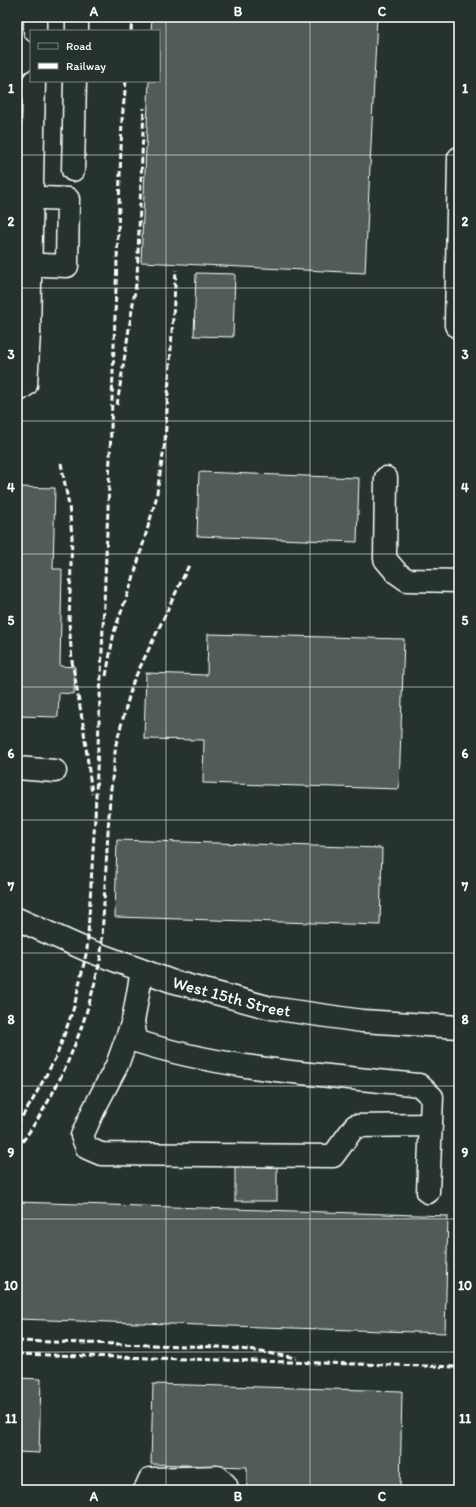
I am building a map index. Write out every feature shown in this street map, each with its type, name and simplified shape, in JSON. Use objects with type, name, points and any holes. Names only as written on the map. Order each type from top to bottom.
[{"type":"street","points":[[35,17],[35,30]]},
{"type":"street","points":[[76,30],[77,17]]},
{"type":"street","points":[[17,391],[26,385],[23,332],[24,197],[34,82]]},
{"type":"street","points":[[73,170],[75,82]]},
{"type":"street","points":[[459,158],[456,325],[459,328]]},
{"type":"street","points":[[24,197],[68,199],[67,266],[24,264]]},
{"type":"street","points":[[386,478],[385,559],[396,573],[407,580],[459,581]]},
{"type":"street","points":[[17,768],[55,771]]},
{"type":"street","name":"West 15th Street","points":[[17,919],[87,950],[142,971],[171,981],[271,1008],[362,1021],[459,1026]]},
{"type":"street","points":[[142,971],[133,1021],[118,1065],[93,1111],[82,1136],[87,1148],[101,1154],[333,1156],[355,1126],[431,1125]]},
{"type":"street","points":[[133,1021],[136,1041],[165,1050],[286,1071],[419,1085],[432,1097],[428,1192]]},
{"type":"street","points":[[145,1490],[150,1479],[218,1477],[226,1485],[227,1490]]},
{"type":"building","points":[[152,17],[377,17],[365,273],[141,262],[149,82],[160,82],[160,30],[151,30]]},
{"type":"building","points":[[196,273],[235,274],[233,337],[194,336]]},
{"type":"building","points":[[199,472],[359,478],[357,542],[197,536]]},
{"type":"building","points":[[17,487],[55,488],[53,569],[62,569],[60,666],[75,667],[74,694],[59,693],[58,717],[17,716]]},
{"type":"building","points":[[208,634],[404,639],[399,789],[203,783],[204,740],[144,739],[146,673],[207,675]]},
{"type":"building","points":[[117,840],[382,848],[380,925],[115,917]]},
{"type":"building","points":[[235,1160],[277,1160],[277,1201],[235,1201]]},
{"type":"building","points":[[17,1202],[448,1216],[445,1333],[17,1319]]},
{"type":"building","points":[[17,1378],[41,1379],[39,1453],[17,1452]]},
{"type":"building","points":[[153,1384],[402,1391],[400,1490],[247,1490],[247,1467],[151,1464]]},
{"type":"railway","points":[[131,30],[132,17]]},
{"type":"railway","points":[[17,1124],[31,1103],[57,1055],[74,1007],[87,950],[95,818],[122,120],[126,82]]},
{"type":"railway","points":[[117,405],[137,278],[144,108]]},
{"type":"railway","points":[[106,676],[114,632],[133,579],[156,499],[165,442],[176,270]]},
{"type":"railway","points":[[61,463],[69,506],[72,536],[69,622],[72,661],[83,724],[92,794]]},
{"type":"railway","points":[[17,1149],[32,1127],[59,1081],[80,1032],[88,1007],[101,955],[110,797],[116,744],[133,682],[190,563]]},
{"type":"railway","points":[[17,1341],[219,1347],[249,1350],[296,1358]]},
{"type":"railway","points":[[17,1354],[459,1367]]}]
